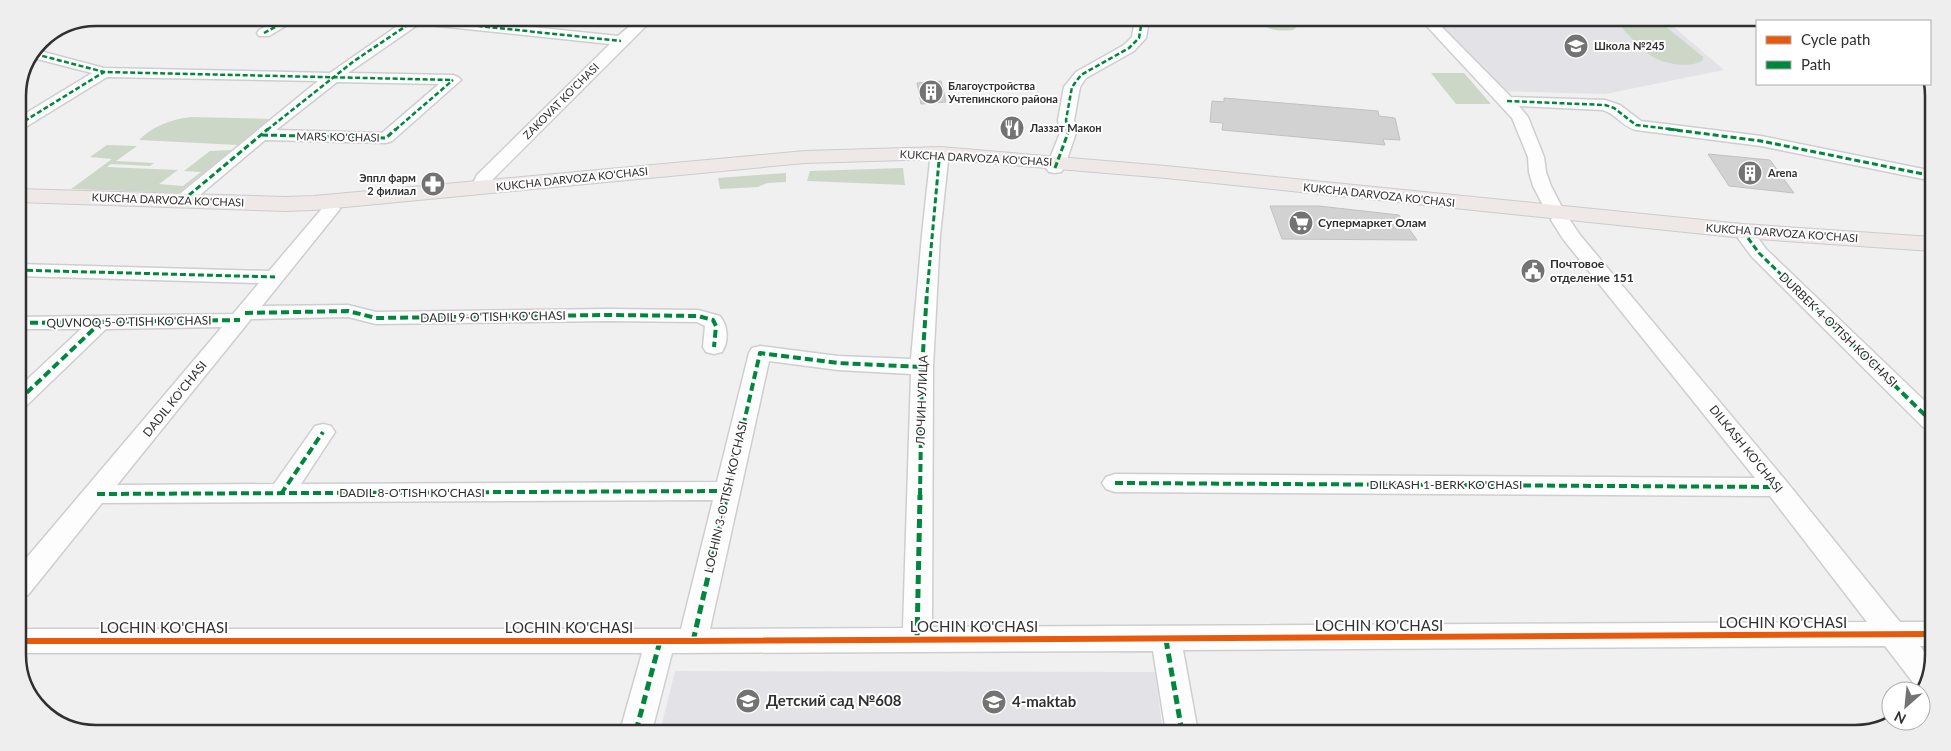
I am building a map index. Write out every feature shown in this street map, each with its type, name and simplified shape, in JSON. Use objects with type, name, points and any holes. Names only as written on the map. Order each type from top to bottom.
[{"type":"main road","name":"KUKCHA DARVOZA KO'CHASI","points":[[26,196],[281,211],[479,191],[804,163],[940,157],[1056,165],[1925,251]]},
{"type":"main road","name":"KUKCHA DARVOZA KO'CHASI","points":[[26,203],[178,204]]},
{"type":"main road","name":"KUKCHA DARVOZA KO'CHASI","points":[[1745,234],[1925,244]]},
{"type":"street","points":[[264,33],[277,26]]},
{"type":"street","name":"MARS KO'CHASI","points":[[178,204],[333,76],[400,26]]},
{"type":"street","points":[[480,26],[621,40]]},
{"type":"street","name":"ZAKOVAT KO'CHASI","points":[[479,191],[483,179],[621,40],[638,26]]},
{"type":"street","points":[[1056,165],[1068,133],[1066,120],[1072,87],[1075,81],[1081,75],[1129,48],[1138,38],[1141,26]]},
{"type":"street","name":"DILKASH KO'CHASI","points":[[1435,26],[1520,117],[1536,157],[1544,192],[1573,239],[1777,487],[1922,672]]},
{"type":"street","name":"MARS KO'CHASI","points":[[40,55],[104,72],[453,80],[386,138],[262,135]]},
{"type":"street","points":[[26,120],[104,72]]},
{"type":"street","points":[[1507,101],[1605,106],[1614,108],[1636,125],[1761,141],[1925,174]]},
{"type":"street","name":"ЛОЧИН УЛИЦА","points":[[917,640],[922,367],[931,235],[940,157]]},
{"type":"street","name":"DADIL KO'CHASI","points":[[26,578],[335,206]]},
{"type":"street","name":"DURBEK 4-O'TISH KO'CHASI","points":[[1745,234],[1758,253],[1925,415]]},
{"type":"street","points":[[26,270],[275,277]]},
{"type":"street","name":"DADIL 9-O'TISH KO'CHASI","points":[[242,316],[348,311],[376,318],[609,315],[698,316],[713,320],[716,326],[714,347]]},
{"type":"street","name":"QUVNOQ 5-O'TISH KO'CHASI","points":[[26,323],[100,324],[242,316]]},
{"type":"street","points":[[26,394],[100,324]]},
{"type":"street","name":"LOCHIN 3-O'TISH KO'CHASI","points":[[693,641],[726,491],[760,353],[838,363],[922,367]]},
{"type":"street","points":[[281,494],[323,432]]},
{"type":"street","name":"DILKASH 1-BERK KO'CHASI","points":[[1115,483],[1777,487]]},
{"type":"street","name":"DADIL 8-O'TISH KO'CHASI","points":[[97,494],[726,491]]},
{"type":"street","name":"LOCHIN KO'CHASI","points":[[26,641],[1166,640],[1925,634]]},
{"type":"street","points":[[1166,640],[1181,725]]},
{"type":"street","points":[[638,725],[660,641]]},
{"type":"shaded area","name":"Школа №245","points":[[1437,26],[1673,26],[1724,70],[1605,94],[1500,91]]},
{"type":"shaded area","name":"4-maktab","points":[[675,671],[1155,672],[1162,725],[662,725]]},
{"type":"green space","points":[[1298,26],[1293,30],[1284,31],[1266,27]]},
{"type":"green space","points":[[1620,26],[1665,26],[1703,57],[1703,60],[1698,63],[1685,65],[1658,60]]},
{"type":"green space","points":[[1431,73],[1464,73],[1491,104],[1456,104]]},
{"type":"green space","points":[[191,117],[272,119],[238,145],[139,140],[163,124]]},
{"type":"green space","points":[[107,145],[137,146],[116,161],[154,163],[150,166],[111,164],[107,167],[178,170],[159,184],[183,186],[201,172],[184,171],[210,151],[232,150],[178,193],[71,189],[112,159],[90,157]]},
{"type":"green space","points":[[903,168],[905,185],[807,181],[810,171]]},
{"type":"green space","points":[[786,173],[786,182],[767,183],[758,187],[720,189],[718,178]]},
{"type":"building","name":"Благоустройства Учтепинского района","points":[[941,81],[946,102],[921,104],[917,83]]},
{"type":"building","points":[[1224,98],[1378,111],[1379,116],[1395,118],[1400,140],[1383,139],[1385,145],[1222,130],[1223,123],[1210,122],[1212,101],[1224,102]]},
{"type":"building","name":"Arena","points":[[1708,154],[1770,160],[1794,193],[1729,186]]},
{"type":"building","points":[[1270,206],[1319,206],[1399,215],[1417,240],[1282,239]]},
{"type":"marked path","points":[[264,33],[277,26]]},
{"type":"marked path","points":[[182,201],[354,61],[406,26]]},
{"type":"marked path","points":[[479,26],[621,41]]},
{"type":"marked path","points":[[1055,168],[1068,133],[1066,120],[1072,87],[1081,75],[1129,48],[1139,38],[1141,26]]},
{"type":"marked path","points":[[40,55],[104,72],[453,80]]},
{"type":"marked path","points":[[26,120],[104,72]]},
{"type":"marked path","points":[[262,135],[386,138],[453,80]]},
{"type":"marked path","points":[[1507,101],[1605,105],[1614,108],[1636,125],[1761,141],[1925,174]]},
{"type":"marked path","points":[[917,640],[922,367],[931,235],[939,161]]},
{"type":"marked path","points":[[1748,238],[1759,253],[1925,415]]},
{"type":"marked path","points":[[26,270],[275,277]]},
{"type":"marked path","points":[[245,313],[348,311],[376,318],[609,315],[698,316],[713,320],[716,326],[714,347]]},
{"type":"marked path","points":[[26,323],[240,320]]},
{"type":"marked path","points":[[26,393],[100,323]]},
{"type":"marked path","points":[[693,641],[760,353],[838,363],[922,367]]},
{"type":"marked path","points":[[281,494],[323,432]]},
{"type":"marked path","points":[[1115,483],[1777,487]]},
{"type":"marked path","points":[[97,494],[727,491]]},
{"type":"marked path","points":[[1166,640],[1181,725]]},
{"type":"marked path","points":[[638,725],[660,641]]},
{"type":"cycle path","points":[[26,641],[693,641],[1925,634]]},
{"type":"place","name":"Школа №245","points":[[1576,46]]},
{"type":"place","name":"Благоустройства Учтепинского района","points":[[931,92]]},
{"type":"place","name":"Лаззат Макон","points":[[1012,128]]},
{"type":"place","name":"Arena","points":[[1750,173]]},
{"type":"place","name":"Эппл фарм 2 филиал","points":[[433,184]]},
{"type":"place","name":"Супермаркет Олам","points":[[1301,223]]},
{"type":"place","name":"Почтовое отделение 151","points":[[1533,271]]},
{"type":"place","name":"Детский сад №608","points":[[748,701]]},
{"type":"place","name":"4-maktab","points":[[994,702]]}]
